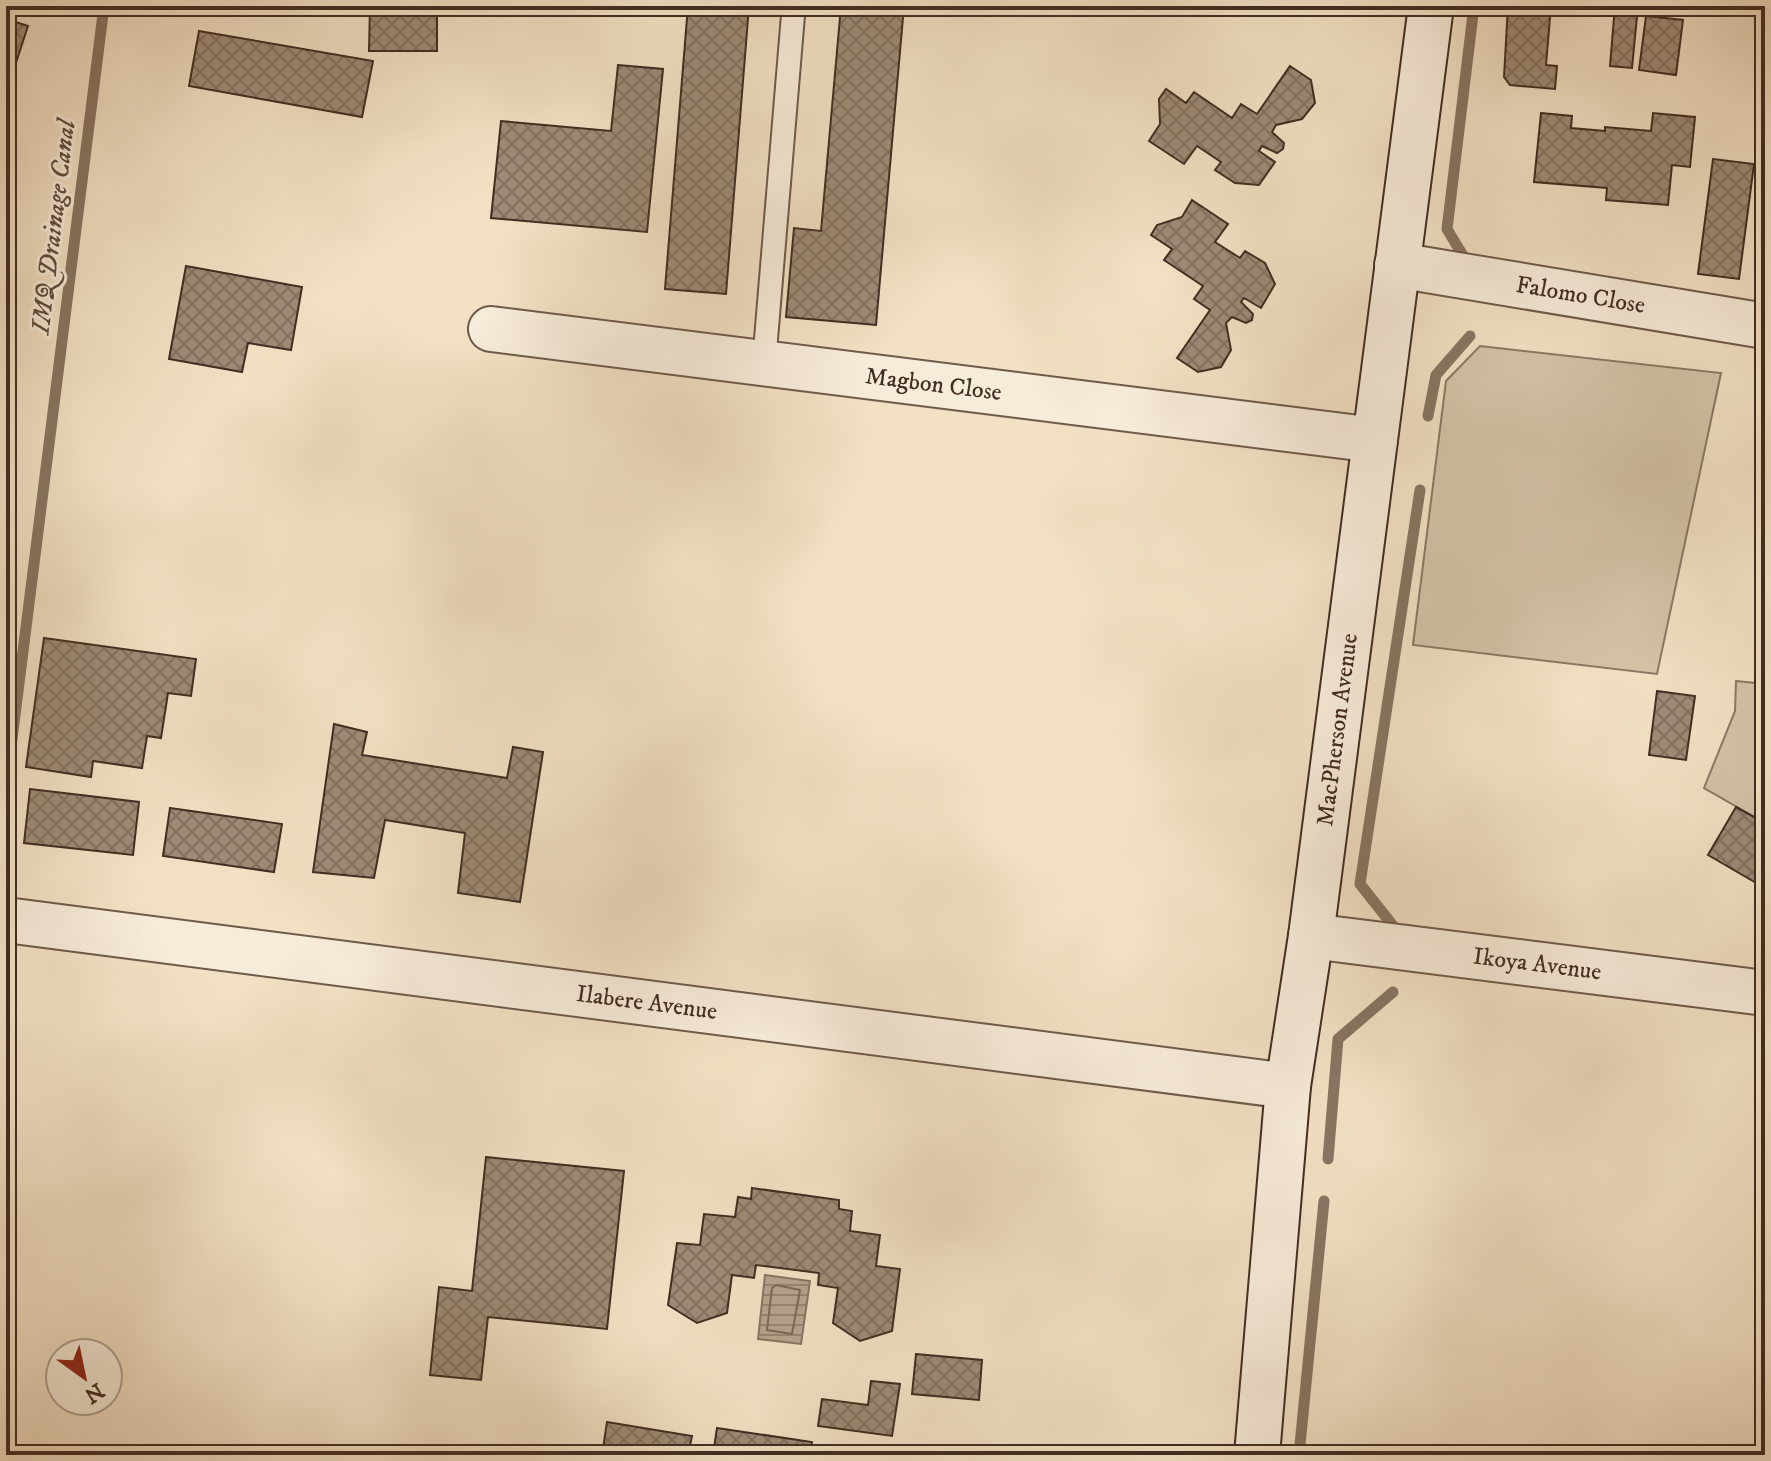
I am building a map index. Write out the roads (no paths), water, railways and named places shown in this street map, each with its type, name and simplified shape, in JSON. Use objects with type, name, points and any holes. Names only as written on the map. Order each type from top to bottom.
[{"type":"street","name":"MacPherson Avenue","points":[[1257,1455],[1288,1086],[1311,936],[1431,6]]},
{"type":"street","name":"Falomo Close","points":[[1397,265],[1765,326]]},
{"type":"street","name":"Magbon Close","points":[[491,329],[1375,440]]},
{"type":"street","name":"Ilabere Avenue","points":[[6,920],[1288,1086]]},
{"type":"street","name":"Ikoya Avenue","points":[[1311,936],[1765,993]]},
{"type":"lane","points":[[764,363],[793,15]]},
{"type":"water","points":[[765,1275],[810,1281],[801,1344],[758,1339]]},
{"type":"waterway","name":"IMQ Drainage Canal","points":[[6,787],[104,6]]},
{"type":"waterway","points":[[1468,264],[1447,229],[1474,6]]},
{"type":"waterway","points":[[1428,416],[1436,375],[1470,336]]},
{"type":"waterway","points":[[1398,932],[1360,884],[1420,490]]},
{"type":"waterway","points":[[1328,1159],[1338,1039],[1393,992]]},
{"type":"waterway","points":[[1299,1455],[1324,1201]]}]
